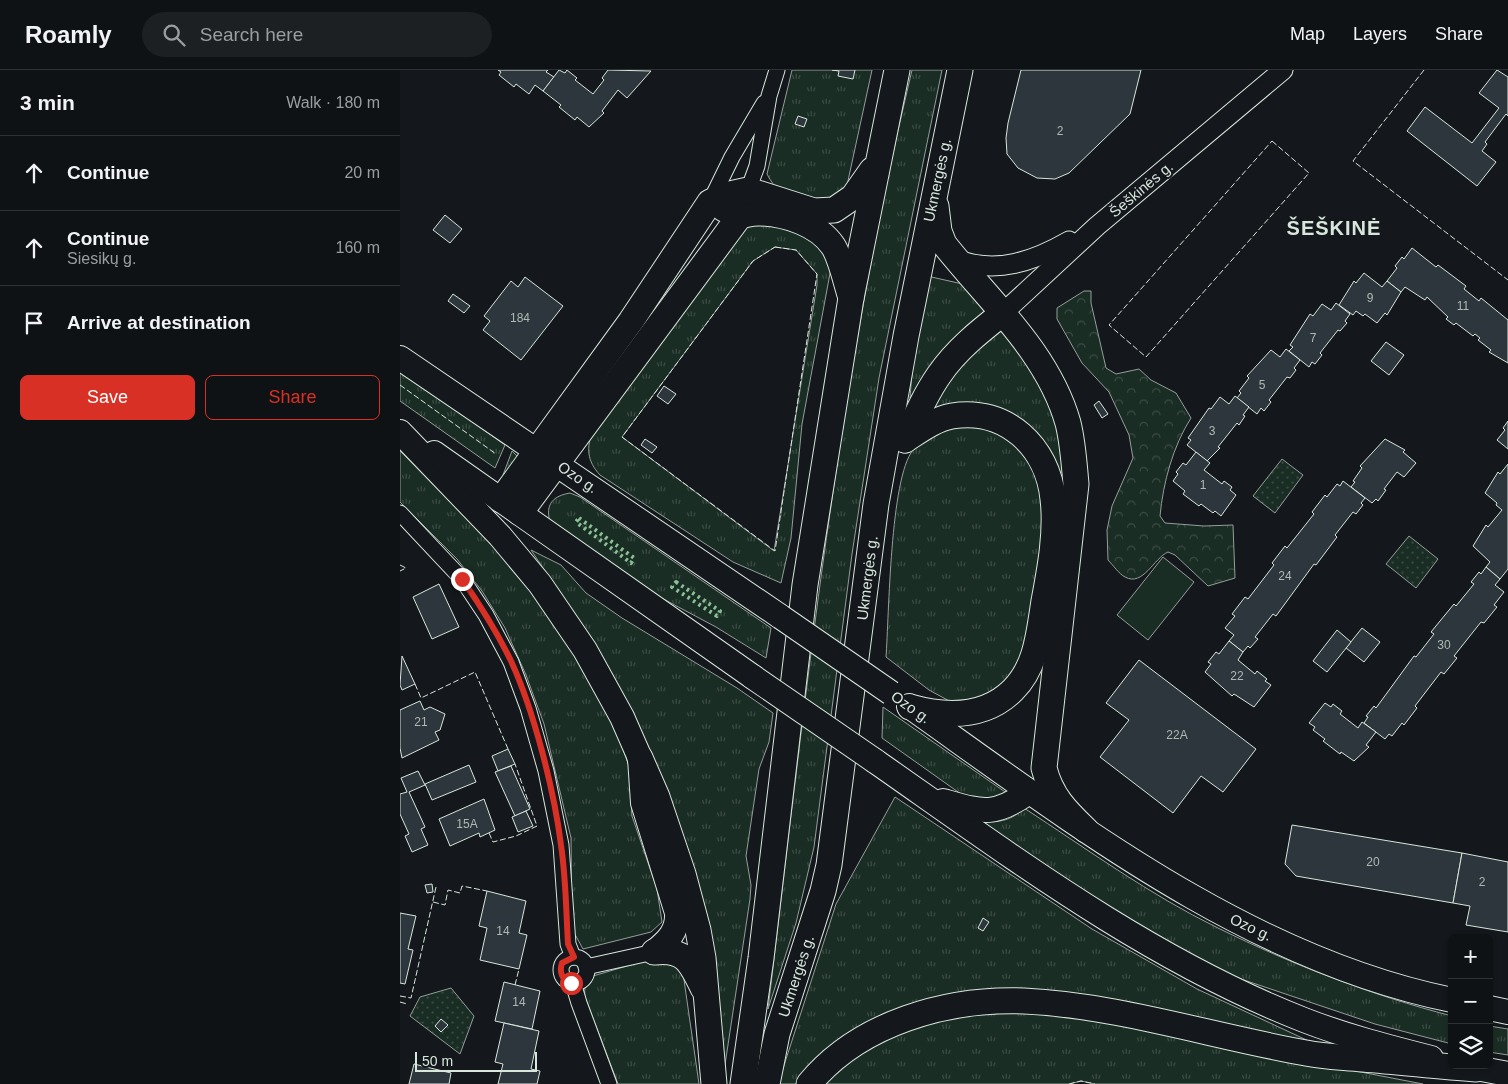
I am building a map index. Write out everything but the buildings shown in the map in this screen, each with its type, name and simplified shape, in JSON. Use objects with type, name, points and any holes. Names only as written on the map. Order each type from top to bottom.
[{"type":"highway","name":"Ukmergės g.","points":[[743,1084],[761,958],[804,585],[851,298],[876,164],[897,70]]},
{"type":"highway","name":"Ukmergės g.","points":[[768,1084],[777,1034],[823,891],[829,865],[876,504],[935,186],[960,70]]},
{"type":"highway","points":[[547,457],[631,321],[710,202],[730,194],[748,190],[814,211],[834,210],[853,197],[876,164]]},
{"type":"highway","points":[[935,186],[939,231],[944,244],[1003,313],[1044,370],[1067,422],[1074,452],[1076,484],[1044,768],[1048,786],[1061,806],[1086,830]]},
{"type":"highway","points":[[710,202],[739,217]]},
{"type":"highway","points":[[510,506],[739,217],[758,212],[785,215],[813,228],[833,246],[851,298]]},
{"type":"highway","points":[[876,504],[905,440],[940,374],[972,338],[1003,313]]},
{"type":"highway","points":[[901,700],[948,714],[974,711],[1000,700],[1013,690],[1023,678],[1036,649],[1047,584],[1054,525],[1050,484],[1034,446],[1008,424],[991,417],[973,415],[951,416],[929,425],[905,440]]},
{"type":"highway","points":[[640,758],[657,797],[684,874],[698,930],[714,1084]]},
{"type":"highway","points":[[1029,792],[1044,768]]},
{"type":"highway","points":[[654,952],[666,950],[683,956],[694,969],[705,991]]},
{"type":"highway","points":[[809,1084],[820,1071],[844,1050],[891,1024],[958,1005],[1023,1001],[1096,1010],[1308,1054],[1448,1065]]},
{"type":"main road","name":"Ozo g.","points":[[400,358],[781,617],[1086,830],[1224,914],[1295,948],[1390,985],[1448,999]]},
{"type":"main road","points":[[400,431],[1082,903],[1229,987],[1305,1020],[1386,1046],[1448,1062]]},
{"type":"main road","points":[[400,431],[500,536],[540,584],[585,650],[622,717],[640,758],[643,803],[677,913],[677,924],[673,933],[654,952]]},
{"type":"main road","points":[[927,797],[972,809],[996,811],[1013,803],[1029,792]]},
{"type":"main road","points":[[1493,1009],[1508,1012]]},
{"type":"main road","points":[[1479,1069],[1508,1074]]},
{"type":"street","points":[[739,217],[757,166],[769,96],[777,70]]},
{"type":"street","name":"Šeškinės g.","points":[[1003,313],[1097,226],[1283,70]]},
{"type":"street","points":[[710,202],[732,157],[769,96]]},
{"type":"street","points":[[956,259],[969,265],[982,266],[1024,263],[1043,256],[1097,226]]},
{"type":"street","points":[[400,513],[462,579],[486,615],[511,662],[528,708],[546,771],[561,845],[568,944],[574,957],[582,960],[586,967],[583,979],[573,983],[564,979],[560,971],[562,963],[574,957]]},
{"type":"street","points":[[586,967],[654,952]]},
{"type":"street","points":[[573,983],[609,1084]]},
{"type":"green space","points":[[792,70],[872,70],[846,190],[835,203],[805,200],[787,195],[773,183],[767,174]]},
{"type":"green space","points":[[912,70],[942,70],[879,378],[852,554],[814,847],[796,923],[768,1009],[826,537],[864,302],[886,186]]},
{"type":"green space","points":[[784,223],[819,242],[831,268],[802,424],[791,538],[781,583],[733,562],[600,475],[592,465],[589,454],[589,443],[593,430],[741,232],[750,224]],"holes":[[[775,247],[796,250],[817,274],[817,285],[774,551],[622,437],[753,261]]]},
{"type":"green space","points":[[927,276],[976,287],[994,310],[918,386],[910,398],[913,360]]},
{"type":"green space","points":[[1084,291],[1091,291],[1091,303],[1106,368],[1116,374],[1139,369],[1151,380],[1176,393],[1191,418],[1179,440],[1170,465],[1160,516],[1165,523],[1204,526],[1233,525],[1235,578],[1208,586],[1175,555],[1168,552],[1143,575],[1131,579],[1118,572],[1108,560],[1107,530],[1112,506],[1133,458],[1129,435],[1109,392],[1082,363],[1057,319],[1057,308]]},
{"type":"green space","points":[[1001,327],[1027,361],[1056,420],[1068,508],[1027,429],[919,422],[934,393]]},
{"type":"green space","points":[[400,371],[505,445],[495,468],[400,401]]},
{"type":"green space","points":[[978,424],[1011,440],[1034,468],[1043,504],[1042,538],[1025,647],[1019,665],[991,698],[953,703],[929,690],[886,657],[892,549],[900,488],[905,465],[913,450],[926,438],[934,434],[951,428]]},
{"type":"green space","points":[[400,451],[515,567],[573,652],[615,727],[629,766],[632,816],[657,889],[662,922],[651,932],[583,949],[572,929],[571,838],[544,724],[526,675],[505,628],[482,591],[457,559],[400,502]]},
{"type":"green space","points":[[512,451],[518,457],[508,475],[503,475]]},
{"type":"green space","points":[[1282,459],[1303,475],[1275,513],[1253,496]]},
{"type":"green space","points":[[570,493],[580,497],[771,628],[766,658],[716,627],[654,594],[550,522],[549,510],[552,502],[559,496]]},
{"type":"green space","points":[[1409,536],[1438,559],[1416,588],[1386,564]]},
{"type":"green space","points":[[531,550],[561,565],[586,593],[622,618],[737,688],[773,713],[769,742],[759,769],[746,856],[751,885],[750,899],[723,1078],[630,709],[602,656]]},
{"type":"green space","points":[[1163,557],[1194,582],[1148,640],[1117,615]]},
{"type":"green space","points":[[883,707],[1008,794],[1002,800],[968,799],[882,738]]},
{"type":"green space","points":[[895,797],[1092,929],[1197,989],[1313,1043],[983,991],[799,1080],[797,1084],[778,1084],[836,904]]},
{"type":"green space","points":[[1024,808],[1143,886],[1218,928],[1304,967],[1362,989],[1448,1015],[1448,1043],[1375,1024],[1226,974],[1174,947],[1096,899],[982,822],[1005,820]]},
{"type":"green space","points":[[654,958],[669,961],[683,973],[699,1084],[618,1084],[585,997],[586,985],[593,976]]},
{"type":"green space","points":[[451,988],[474,1016],[460,1054],[410,1016],[420,997]]},
{"type":"green space","points":[[974,1011],[1049,1012],[1423,1084],[1095,1084],[1081,1081],[1069,1084],[822,1084],[833,1073],[889,1033]]},
{"type":"green space","points":[[1493,1027],[1508,1029],[1508,1055],[1493,1053]]},
{"type":"hedge","points":[[579,518],[634,558],[631,563],[576,522],[579,518]]},
{"type":"hedge","points":[[676,582],[720,611],[717,616],[672,587],[676,582]]},
{"type":"fence","points":[[1424,70],[1353,161],[1508,280]]},
{"type":"fence","points":[[1272,141],[1309,173],[1146,357],[1109,325],[1272,141]]},
{"type":"fence","points":[[775,247],[796,250],[817,274],[775,551],[622,437],[753,261],[775,247]]},
{"type":"fence","points":[[400,385],[496,454]]},
{"type":"fence","points":[[400,565],[406,568],[400,571]]},
{"type":"fence","points":[[415,684],[421,698],[475,672],[508,749]]},
{"type":"fence","points":[[489,833],[493,842],[516,836],[537,826],[515,764]]},
{"type":"fence","points":[[433,902],[445,905],[448,890],[460,893],[462,886],[487,891]]},
{"type":"fence","points":[[400,996],[411,998],[436,887]]},
{"type":"fence","points":[[515,985],[519,969]]},
{"type":"fence","points":[[400,1002],[407,1004]]},
{"type":"fence","points":[[1069,1084],[1081,1081],[1095,1084]]},
{"type":"district","name":"ŠEŠKINĖ","points":[[1334,228]]},
{"type":"route","points":[[462,579],[486,615],[511,662],[528,708],[546,771],[561,845],[568,944],[574,957],[562,963],[560,971],[564,979],[571,983]]}]
